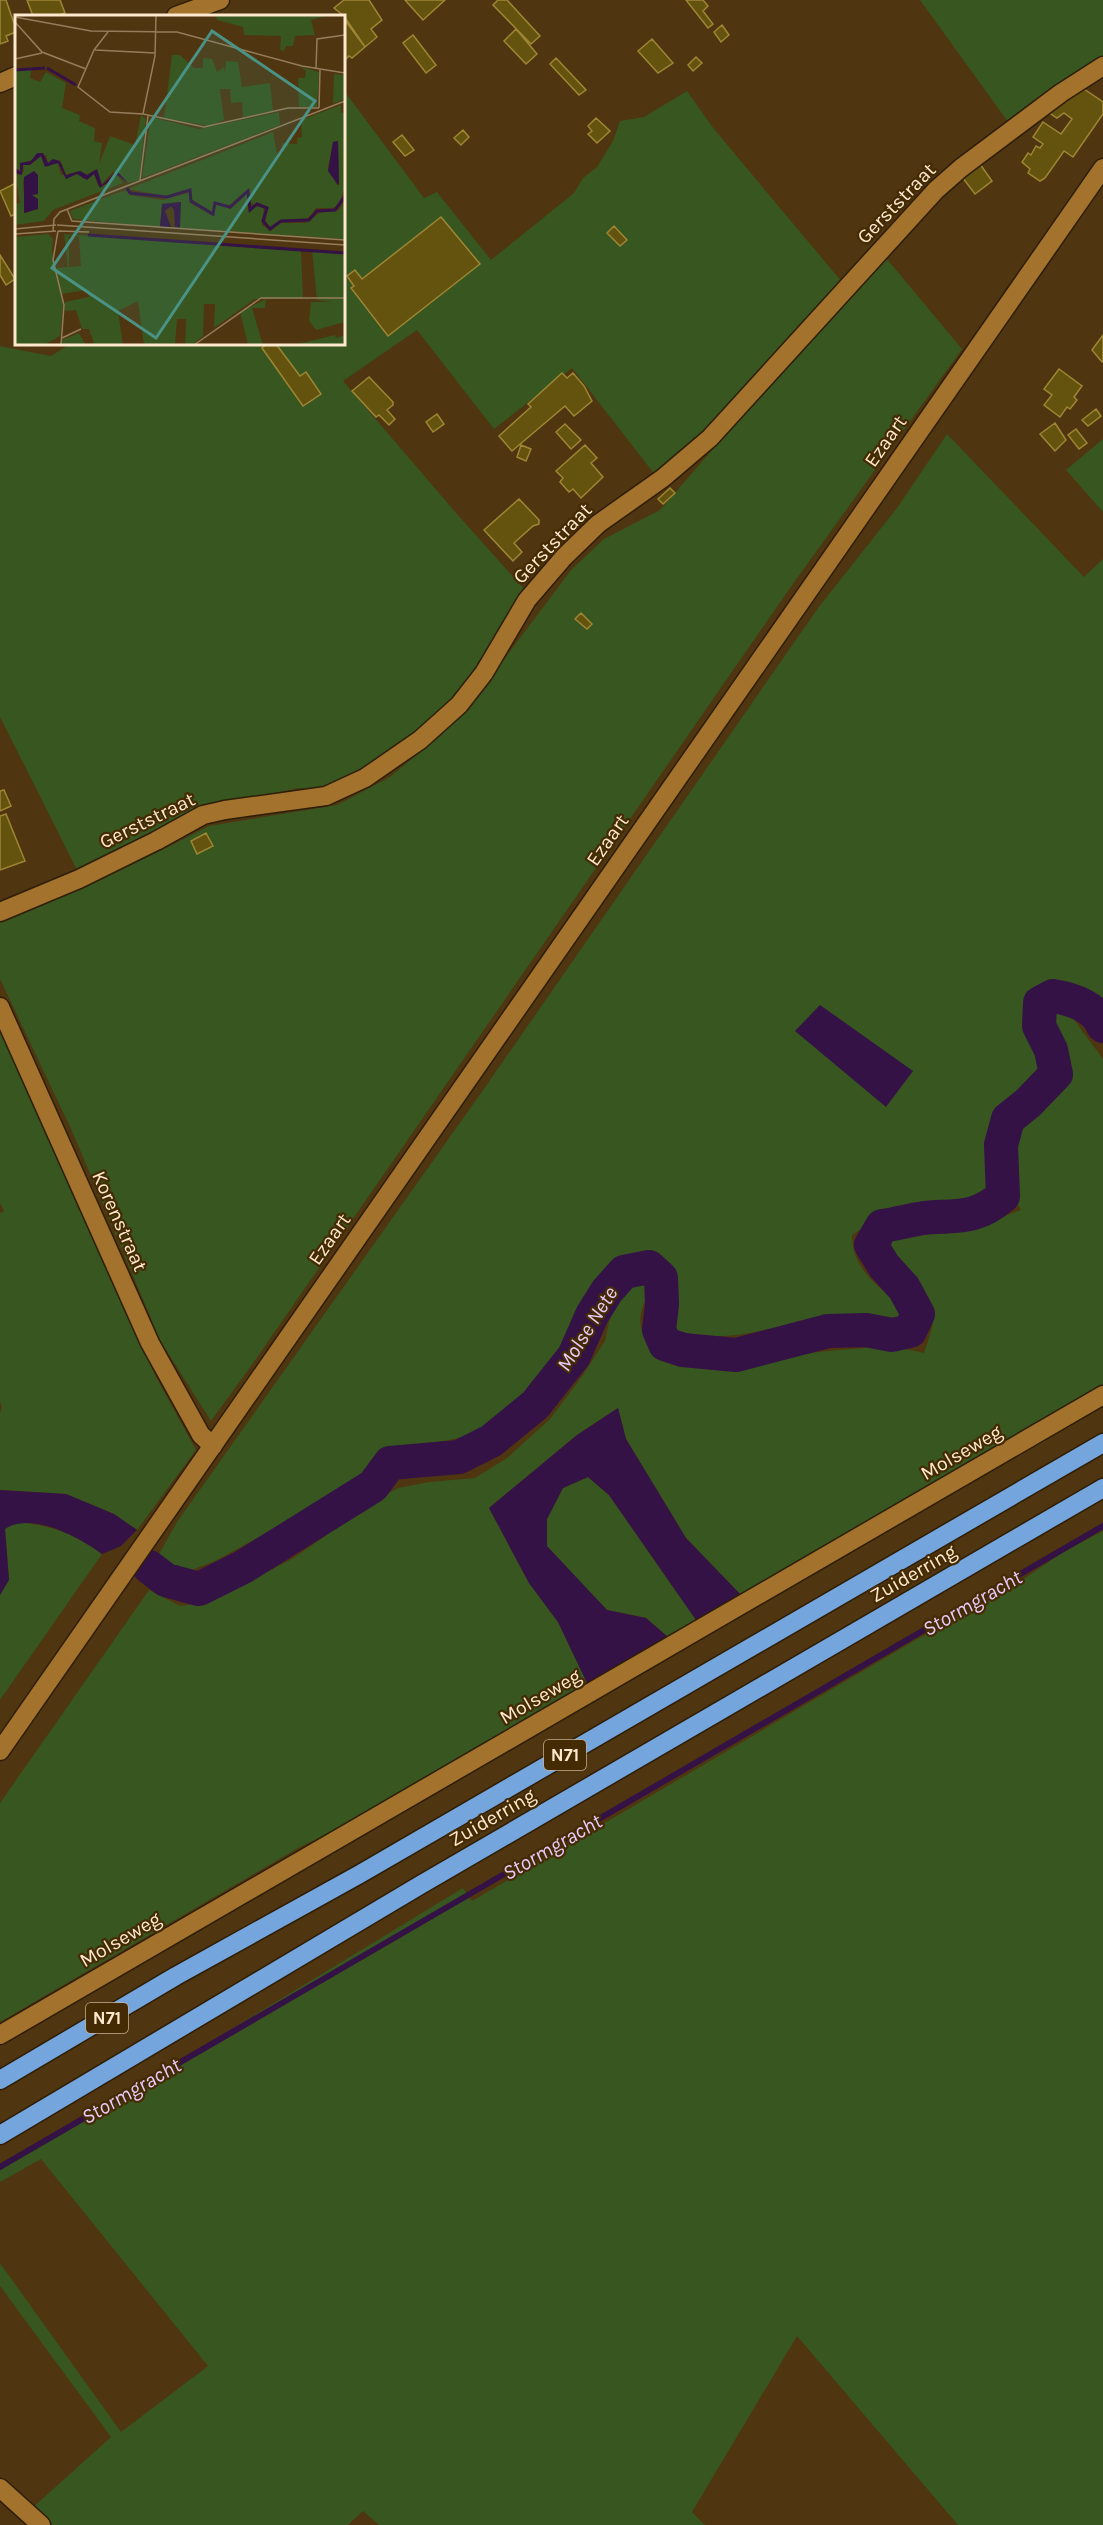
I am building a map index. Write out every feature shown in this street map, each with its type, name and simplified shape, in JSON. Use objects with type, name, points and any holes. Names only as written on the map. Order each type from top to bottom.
[{"type":"highway","name":"Zuiderring","points":[[0,2080],[176,1976],[360,1874],[1103,1443]]},
{"type":"highway","name":"Zuiderring","points":[[0,2135],[432,1878],[1103,1488]]},
{"type":"street","points":[[179,15],[220,0]]},
{"type":"street","name":"Gerststraat","points":[[0,912],[79,879],[203,815],[326,796],[365,778],[420,740],[459,705],[484,673],[527,600],[564,557],[598,524],[663,478],[710,438],[936,190],[961,168],[1062,93],[1103,66]]},
{"type":"street","points":[[0,82],[15,76]]},
{"type":"street","name":"Ezaart","points":[[0,1751],[1103,168]]},
{"type":"street","name":"Korenstraat","points":[[0,1007],[150,1343],[201,1435],[213,1446]]},
{"type":"street","name":"Molseweg","points":[[0,2035],[1103,1395]]},
{"type":"street","points":[[0,2488],[41,2525]]},
{"type":"green space","points":[[920,0],[1103,0],[1103,60],[1011,126]]},
{"type":"green space","points":[[687,91],[714,129],[842,282],[687,451],[656,476],[572,368],[494,429],[417,330],[343,381],[526,591],[471,679],[449,705],[415,736],[362,771],[318,790],[299,788],[199,809],[78,872],[0,717],[0,346],[51,356],[68,345],[345,345],[345,92],[424,198],[437,192],[491,260],[574,193],[583,178],[597,167],[613,141],[620,121],[644,117]]},
{"type":"green space","points":[[887,259],[962,349],[790,588],[211,1421],[161,1342],[72,1131],[0,979],[0,920],[164,849],[209,826],[337,805],[390,777],[420,752],[484,686],[571,570],[604,539],[660,510],[785,366]]},
{"type":"green space","points":[[947,434],[1084,577],[1103,559],[1103,1016],[1092,1003],[1076,991],[1059,984],[1051,983],[1043,986],[1030,1000],[1032,1025],[1043,1068],[1041,1077],[1029,1091],[993,1122],[986,1142],[987,1189],[985,1199],[963,1205],[897,1214],[868,1225],[852,1235],[853,1247],[861,1266],[874,1282],[899,1305],[900,1320],[895,1327],[888,1328],[875,1322],[844,1321],[809,1326],[767,1337],[768,1329],[744,1334],[708,1336],[672,1329],[670,1278],[656,1260],[629,1259],[615,1268],[585,1302],[579,1326],[556,1362],[519,1402],[477,1434],[389,1453],[289,1521],[215,1561],[184,1573],[167,1571],[155,1561],[177,1522],[481,1093],[818,608],[897,508]]},
{"type":"green space","points":[[1103,439],[1103,512],[1066,470]]},
{"type":"green space","points":[[1055,1010],[1069,1013],[1103,1059],[1103,1388],[740,1594],[686,1538],[626,1439],[618,1408],[577,1435],[489,1508],[529,1583],[558,1622],[588,1685],[362,1817],[300,1847],[0,2022],[0,1803],[149,1590],[180,1606],[208,1602],[294,1558],[377,1499],[398,1488],[429,1482],[475,1478],[507,1458],[550,1419],[605,1341],[611,1313],[628,1289],[640,1281],[645,1281],[649,1293],[641,1314],[642,1331],[650,1345],[664,1356],[701,1368],[739,1370],[784,1358],[865,1348],[889,1348],[924,1353],[933,1322],[931,1304],[915,1279],[888,1250],[887,1242],[913,1235],[963,1232],[1021,1210],[1015,1195],[1010,1151],[1022,1130],[1061,1090],[1067,1079],[1069,1068],[1064,1048],[1049,1017]]},
{"type":"green space","points":[[0,1028],[156,1377],[196,1450],[137,1530],[114,1514],[66,1494],[0,1490],[0,1413],[2,1407],[0,1402],[0,1213],[4,1211],[0,1203]]},
{"type":"green space","points":[[588,1477],[609,1495],[696,1620],[668,1637],[646,1618],[607,1610],[546,1546],[547,1519],[563,1488]]},
{"type":"green space","points":[[15,1522],[62,1531],[102,1554],[0,1700],[0,1595],[9,1579],[5,1529]]},
{"type":"green space","points":[[1103,1531],[1103,2525],[958,2525],[797,2336],[692,2512],[705,2525],[379,2525],[363,2511],[348,2525],[49,2525],[31,2509],[111,2437],[0,2286],[0,2263],[121,2432],[208,2366],[41,2159],[0,2182],[0,2170],[463,1888],[472,1901],[919,1638],[1006,1591],[1063,1552]]},
{"type":"shaded area","points":[[820,1005],[913,1071],[886,1107],[795,1031]]},
{"type":"shaded area","points":[[618,1408],[626,1439],[686,1538],[740,1594],[696,1620],[609,1495],[588,1477],[563,1488],[547,1519],[547,1546],[607,1610],[646,1618],[668,1637],[588,1685],[558,1622],[529,1583],[489,1508],[577,1435]]},
{"type":"shaded area","points":[[0,1490],[66,1494],[114,1514],[137,1530],[121,1546],[102,1554],[81,1540],[55,1528],[28,1523],[16,1524],[5,1529],[9,1580],[0,1595]]},
{"type":"building","points":[[0,0],[6,0],[15,32],[6,36],[8,41],[0,44]]},
{"type":"building","points":[[27,0],[60,0],[65,13],[58,15],[33,15]]},
{"type":"building","points":[[344,0],[369,0],[382,20],[371,29],[377,37],[365,47],[345,15],[334,8]]},
{"type":"building","points":[[405,0],[445,0],[423,20]]},
{"type":"building","points":[[498,0],[507,0],[540,36],[531,44],[493,5]]},
{"type":"building","points":[[686,0],[703,0],[708,6],[703,11],[713,24],[708,28]]},
{"type":"building","points":[[345,20],[365,47],[352,58],[349,56],[345,60]]},
{"type":"building","points":[[722,25],[729,35],[721,42],[714,32]]},
{"type":"building","points":[[516,29],[537,54],[526,64],[504,41]]},
{"type":"building","points":[[413,35],[436,65],[426,73],[403,43]]},
{"type":"building","points":[[652,39],[673,63],[658,73],[638,51]]},
{"type":"building","points":[[696,57],[702,63],[693,71],[688,65]]},
{"type":"building","points":[[556,58],[586,90],[579,95],[550,64]]},
{"type":"building","points":[[1084,89],[1103,102],[1103,114],[1073,157],[1064,151],[1045,178],[1040,181],[1028,173],[1030,169],[1022,162],[1028,153],[1031,155],[1036,146],[1040,148],[1043,144],[1033,137],[1043,122],[1061,134],[1072,119],[1064,113],[1057,118],[1048,112]]},
{"type":"building","points":[[596,118],[610,131],[597,143],[588,134],[592,131],[588,126]]},
{"type":"building","points":[[463,130],[469,137],[461,145],[454,138]]},
{"type":"building","points":[[402,135],[414,150],[405,156],[393,142]]},
{"type":"building","points":[[980,164],[992,181],[975,194],[962,177]]},
{"type":"building","points":[[15,184],[15,214],[11,216],[0,191]]},
{"type":"building","points":[[441,217],[480,264],[388,336],[351,288],[354,286],[347,276],[355,270],[362,279]]},
{"type":"building","points":[[614,226],[627,240],[620,246],[607,233]]},
{"type":"building","points":[[0,255],[15,279],[6,285],[0,275]]},
{"type":"building","points":[[1103,335],[1103,361],[1102,362],[1092,350]]},
{"type":"building","points":[[265,345],[277,345],[300,376],[306,372],[321,394],[303,406],[262,348]]},
{"type":"building","points":[[1059,369],[1082,386],[1074,397],[1077,400],[1070,409],[1067,407],[1060,417],[1044,405],[1052,395],[1044,389]]},
{"type":"building","points":[[562,373],[567,378],[573,373],[584,386],[592,401],[574,416],[565,406],[512,451],[499,436],[531,407],[528,404]]},
{"type":"building","points":[[369,377],[393,402],[387,410],[395,419],[389,425],[379,415],[376,417],[352,391]]},
{"type":"building","points":[[1096,409],[1101,416],[1088,426],[1082,420]]},
{"type":"building","points":[[437,414],[444,424],[433,432],[426,422]]},
{"type":"building","points":[[1055,423],[1066,440],[1055,451],[1040,434]]},
{"type":"building","points":[[565,424],[581,440],[571,449],[556,432]]},
{"type":"building","points":[[1076,429],[1087,443],[1079,449],[1068,435]]},
{"type":"building","points":[[521,445],[531,449],[526,461],[517,457]]},
{"type":"building","points":[[585,445],[597,458],[591,463],[603,477],[581,498],[573,489],[569,492],[560,482],[563,478],[556,471]]},
{"type":"building","points":[[670,488],[675,493],[663,504],[658,499]]},
{"type":"building","points":[[519,499],[539,520],[539,524],[533,526],[514,543],[522,552],[513,561],[484,530]]},
{"type":"building","points":[[581,613],[592,624],[587,629],[575,619]]},
{"type":"building","points":[[4,790],[11,806],[0,811],[0,791]]},
{"type":"building","points":[[6,814],[25,861],[0,870],[0,816]]},
{"type":"building","points":[[206,833],[213,846],[197,854],[191,841]]},
{"type":"waterway","name":"Molse Nete","points":[[149,1567],[166,1580],[199,1589],[243,1567],[373,1486],[390,1463],[459,1457],[491,1441],[535,1405],[574,1356],[592,1315],[607,1291],[624,1272],[649,1267],[661,1278],[662,1304],[659,1330],[665,1344],[683,1350],[736,1355],[828,1331],[866,1330],[892,1335],[910,1331],[918,1314],[904,1288],[884,1266],[871,1245],[882,1226],[924,1218],[975,1213],[1003,1196],[1001,1145],[1008,1119],[1028,1103],[1056,1074],[1051,1050],[1039,1026],[1040,1003],[1053,996],[1067,999],[1094,1013],[1103,1026]]},
{"type":"waterway","name":"Stormgracht","points":[[0,2167],[1103,1526]]}]
